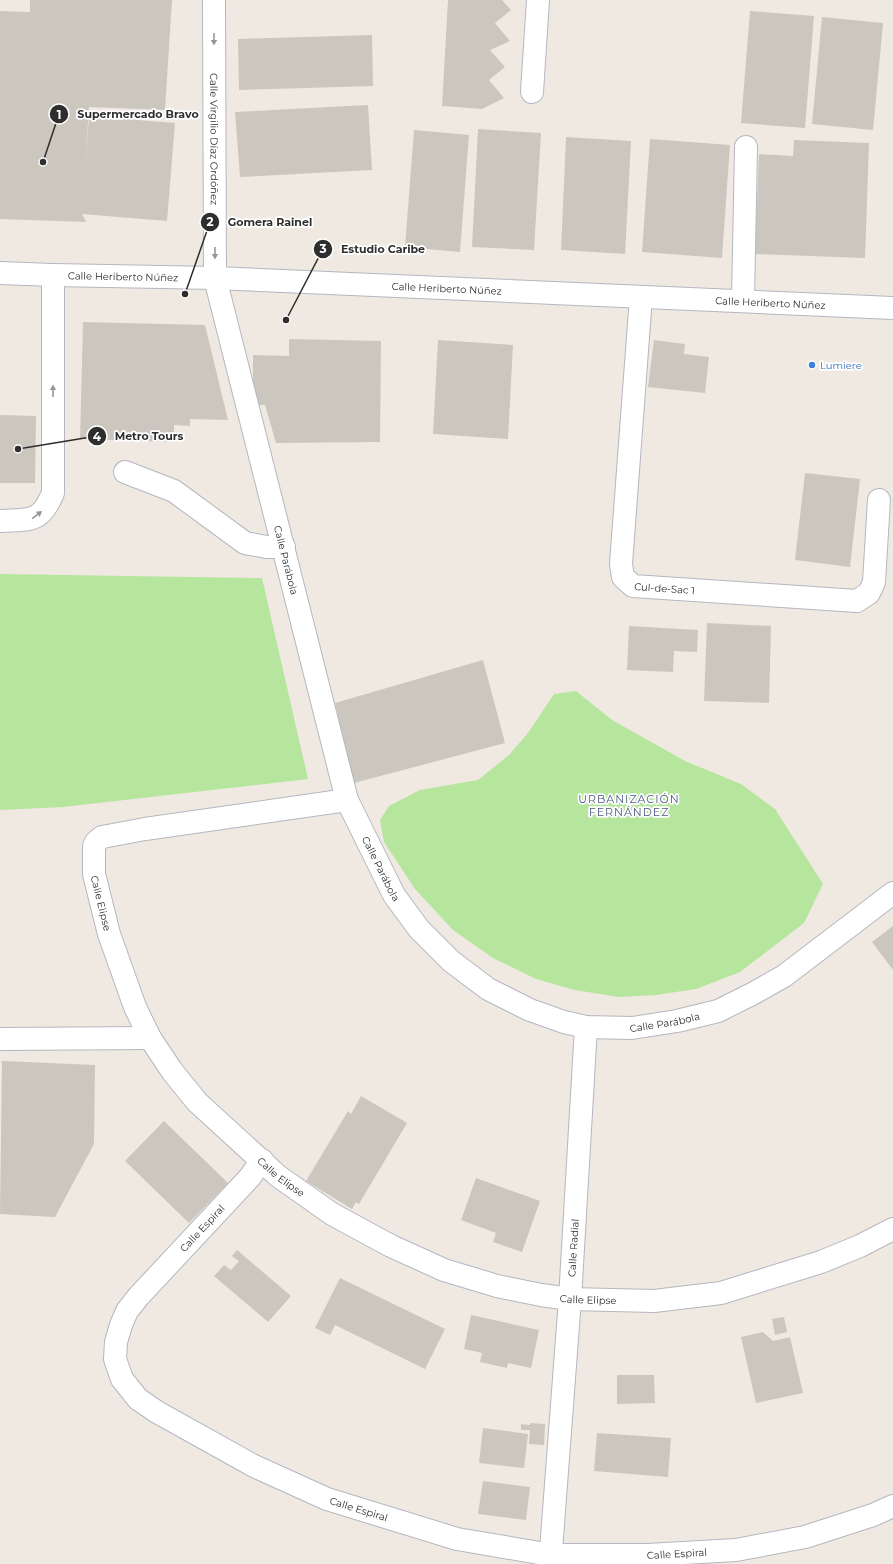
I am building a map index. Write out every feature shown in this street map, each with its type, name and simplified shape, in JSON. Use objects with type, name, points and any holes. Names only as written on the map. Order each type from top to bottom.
[{"type":"street","name":"Calle Virgilio Díaz Ordóñez","points":[[214,0],[215,278]]},
{"type":"street","points":[[532,92],[538,0]]},
{"type":"street","points":[[743,301],[746,147]]},
{"type":"street","name":"Calle Heriberto Núñez","points":[[0,273],[53,276],[215,278],[893,308]]},
{"type":"street","points":[[0,520],[34,519],[47,507],[53,493],[53,276]]},
{"type":"street","name":"Calle Parábola","points":[[215,278],[347,800],[394,895],[419,929],[451,961],[488,988],[530,1010],[564,1022],[586,1027],[632,1028],[677,1021],[718,1011],[784,976],[893,893]]},
{"type":"street","name":"Cul-de-Sac 1","points":[[641,297],[621,564],[623,578],[633,586],[857,601],[870,593],[874,582],[879,500]]},
{"type":"street","points":[[125,472],[174,491],[245,543],[267,547],[284,547]]},
{"type":"street","name":"Calle Elipse","points":[[347,800],[145,829],[102,837],[96,842],[94,852],[94,874],[109,934],[135,1008],[150,1038],[172,1072],[197,1102],[278,1176],[332,1214],[391,1246],[444,1270],[497,1286],[570,1299],[654,1301],[722,1293],[821,1262],[860,1246],[893,1229]]},
{"type":"street","name":"Calle Radial","points":[[551,1560],[570,1299],[586,1027]]},
{"type":"street","points":[[0,1039],[150,1038]]},
{"type":"street","name":"Calle Espiral","points":[[262,1160],[250,1177],[138,1297],[127,1311],[118,1334],[115,1358],[122,1380],[138,1399],[157,1412],[254,1466],[327,1498],[456,1539],[551,1560],[736,1550],[805,1537],[873,1515],[893,1506]]},
{"type":"green space","points":[[0,574],[262,578],[308,779],[63,807],[0,810]]},
{"type":"green space","points":[[576,691],[612,720],[685,761],[741,784],[775,809],[823,884],[804,923],[740,972],[696,989],[656,995],[619,997],[575,990],[536,979],[493,958],[453,930],[415,889],[384,842],[380,820],[389,806],[420,790],[478,780],[509,755],[528,733],[554,694]]},
{"type":"building","points":[[30,0],[172,0],[165,110],[89,107],[85,169],[89,116],[175,123],[167,221],[82,214],[86,222],[0,219],[0,11],[30,12]]},
{"type":"building","points":[[448,0],[502,0],[511,10],[495,23],[510,41],[490,50],[505,67],[489,80],[504,98],[482,109],[442,106]]},
{"type":"building","points":[[750,11],[814,16],[805,128],[741,123]]},
{"type":"building","points":[[822,17],[883,23],[873,130],[812,124]]},
{"type":"building","points":[[372,35],[373,86],[239,90],[238,39]]},
{"type":"building","points":[[368,105],[372,170],[240,177],[235,112]]},
{"type":"building","points":[[478,129],[541,133],[534,250],[472,247]]},
{"type":"building","points":[[414,130],[469,135],[460,252],[405,247]]},
{"type":"building","points":[[566,137],[631,141],[625,254],[561,250]]},
{"type":"building","points":[[650,139],[730,145],[722,258],[642,252]]},
{"type":"building","points":[[794,140],[869,143],[865,258],[755,254],[759,154],[793,156]]},
{"type":"building","points":[[83,322],[205,325],[228,420],[190,419],[190,426],[174,425],[174,442],[80,439]]},
{"type":"building","points":[[289,339],[381,341],[380,442],[276,443],[265,405],[253,405],[253,355],[289,356]]},
{"type":"building","points":[[438,340],[513,345],[508,439],[433,434]]},
{"type":"building","points":[[654,340],[685,344],[684,354],[709,357],[705,393],[648,387]]},
{"type":"building","points":[[0,415],[36,416],[35,483],[0,483]]},
{"type":"building","points":[[805,473],[860,479],[850,567],[795,560]]},
{"type":"building","points":[[707,623],[771,626],[769,703],[704,701]]},
{"type":"building","points":[[629,626],[698,630],[697,652],[674,651],[673,672],[627,670]]},
{"type":"building","points":[[483,660],[505,743],[354,783],[335,703]]},
{"type":"building","points":[[893,926],[893,970],[872,942]]},
{"type":"building","points":[[2,1061],[95,1065],[94,1144],[55,1217],[0,1214]]},
{"type":"building","points":[[361,1096],[407,1123],[359,1204],[356,1202],[352,1209],[306,1181],[348,1111],[351,1114]]},
{"type":"building","points":[[164,1121],[228,1183],[189,1223],[125,1161]]},
{"type":"building","points":[[476,1178],[540,1201],[522,1252],[493,1242],[496,1233],[461,1220]]},
{"type":"building","points":[[237,1250],[291,1296],[268,1322],[214,1276],[224,1265],[231,1270],[239,1261],[232,1256]]},
{"type":"building","points":[[340,1278],[445,1329],[425,1369],[335,1325],[330,1335],[315,1328]]},
{"type":"building","points":[[471,1315],[539,1330],[531,1368],[508,1363],[507,1368],[480,1362],[482,1353],[464,1349]]},
{"type":"building","points":[[784,1317],[787,1332],[775,1335],[772,1319]]},
{"type":"building","points":[[763,1332],[773,1341],[790,1337],[803,1393],[756,1403],[741,1337]]},
{"type":"building","points":[[617,1375],[654,1375],[655,1403],[617,1404]]},
{"type":"building","points":[[530,1423],[545,1424],[544,1445],[529,1444],[530,1430],[521,1430],[521,1424],[530,1425]]},
{"type":"building","points":[[483,1428],[528,1434],[524,1468],[479,1463]]},
{"type":"building","points":[[597,1433],[671,1438],[668,1477],[594,1471]]},
{"type":"building","points":[[483,1481],[530,1487],[526,1520],[478,1514]]},
{"type":"place","name":"Supermercado Bravo","points":[[43,162]]},
{"type":"place","name":"Gomera Rainel","points":[[185,294]]},
{"type":"place","name":"Estudio Caribe","points":[[286,320]]},
{"type":"place","name":"Lumiere","points":[[812,365]]},
{"type":"place","name":"Metro Tours","points":[[18,449]]},
{"type":"district","name":"URBANIZACIÓN FERNÁNDEZ","points":[[629,805]]}]
